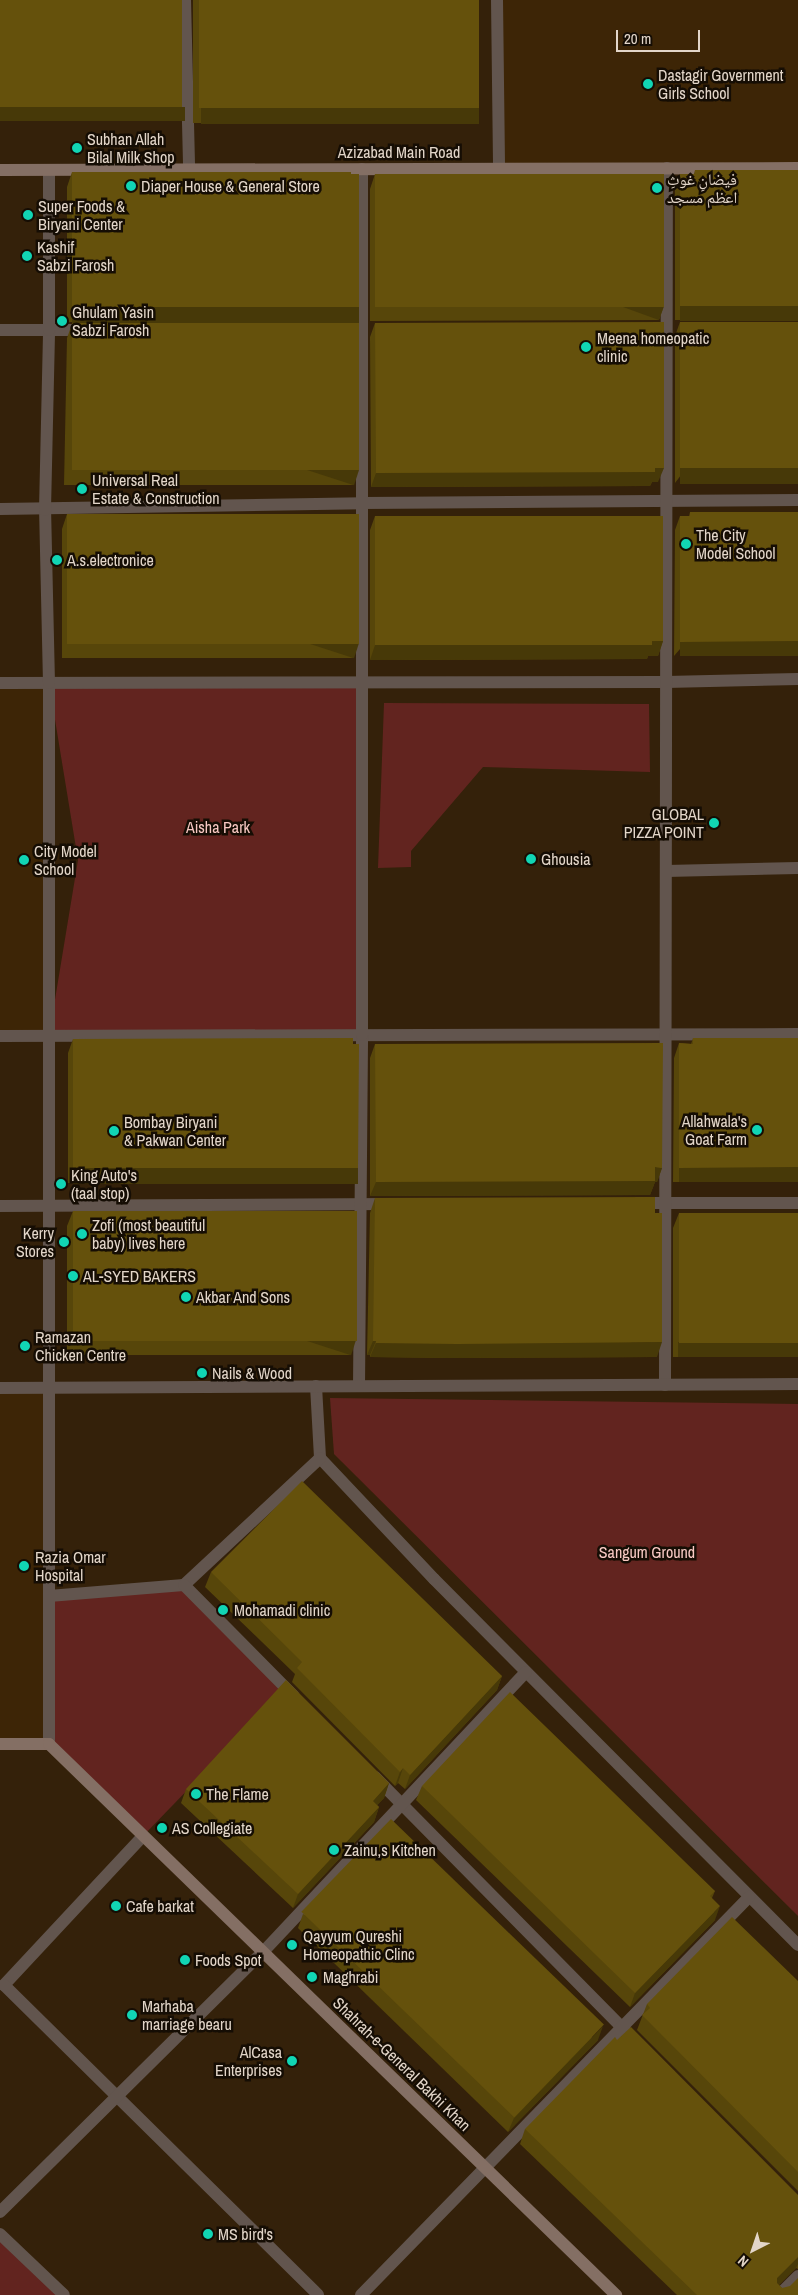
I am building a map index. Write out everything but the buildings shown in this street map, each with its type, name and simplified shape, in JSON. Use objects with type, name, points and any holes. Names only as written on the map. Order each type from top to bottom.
[{"type":"street","points":[[185,0],[190,169]]},
{"type":"street","points":[[497,0],[499,169]]},
{"type":"street","points":[[665,1385],[667,168]]},
{"type":"street","name":"Azizabad Main Road","points":[[0,170],[798,168]]},
{"type":"street","points":[[359,1386],[362,1035],[362,169]]},
{"type":"street","points":[[0,1744],[49,1744],[49,683],[44,510],[49,330],[49,170]]},
{"type":"street","points":[[0,330],[98,330]]},
{"type":"street","points":[[0,509],[44,510],[362,503],[798,500]]},
{"type":"street","points":[[0,683],[666,682],[798,679]]},
{"type":"street","points":[[666,871],[798,868]]},
{"type":"street","points":[[0,1036],[798,1034]]},
{"type":"street","points":[[626,1203],[798,1203]]},
{"type":"street","points":[[0,1206],[400,1204]]},
{"type":"street","points":[[0,1388],[798,1384]]},
{"type":"street","points":[[316,1386],[320,1458],[526,1672],[798,1945]]},
{"type":"street","points":[[49,1596],[184,1585],[320,1458]]},
{"type":"street","points":[[184,1585],[306,1708]]},
{"type":"street","points":[[0,2212],[262,1952],[526,1672]]},
{"type":"street","name":"Shahrah-e-General Bakhi Khan","points":[[49,1744],[616,2295]]},
{"type":"street","points":[[368,1770],[650,2056]]},
{"type":"street","points":[[143,1836],[4,1985],[318,2295]]},
{"type":"street","points":[[360,2295],[749,1897]]},
{"type":"street","points":[[0,2234],[64,2295]]},
{"type":"street","points":[[779,2295],[798,2276]]},
{"type":"shaded area","name":"Dastagir Government Girls School","points":[[497,0],[798,0],[798,169],[497,169]]},
{"type":"shaded area","name":"City Model School","points":[[0,683],[49,683],[49,1036],[0,1036]]},
{"type":"shaded area","name":"Razia Omar Hospital","points":[[0,1387],[49,1387],[49,1744],[0,1744]]},
{"type":"green space","name":"Aisha Park","points":[[49,683],[362,683],[362,1035],[49,1036],[78,860]]},
{"type":"green space","points":[[384,703],[649,704],[650,772],[483,767],[411,851],[411,867],[378,868]]},
{"type":"green space","name":"Sangum Ground","points":[[330,1398],[798,1404],[798,1916],[334,1454]]},
{"type":"green space","points":[[184,1585],[286,1688],[143,1836],[49,1744],[49,1596]]},
{"type":"green space","points":[[0,2234],[64,2295],[0,2295]]},
{"type":"place","name":"Dastagir Government Girls School","points":[[648,84]]},
{"type":"place","name":"Subhan Allah Bilal Milk Shop","points":[[77,148]]},
{"type":"place","name":"Diaper House & General Store","points":[[131,186]]},
{"type":"place","name":"فیضانِ غوثِ اعظم مسجد","points":[[657,188]]},
{"type":"place","name":"Super Foods & Biryani Center","points":[[28,215]]},
{"type":"place","name":"Kashif Sabzi Farosh","points":[[27,256]]},
{"type":"place","name":"Ghulam Yasin Sabzi Farosh","points":[[62,321]]},
{"type":"place","name":"Meena homeopatic clinic","points":[[586,347]]},
{"type":"place","name":"Universal Real Estate & Construction","points":[[82,489]]},
{"type":"place","name":"The City Model School","points":[[686,544]]},
{"type":"place","name":"A.s.electronice","points":[[57,560]]},
{"type":"place","name":"GLOBAL PIZZA POINT","points":[[714,823]]},
{"type":"place","name":"Ghousia","points":[[531,859]]},
{"type":"place","name":"City Model School","points":[[24,860]]},
{"type":"place","name":"Allahwala's Goat Farm","points":[[757,1130]]},
{"type":"place","name":"Bombay Biryani & Pakwan Center","points":[[114,1131]]},
{"type":"place","name":"King Auto's (taal stop)","points":[[61,1184]]},
{"type":"place","name":"Zofi (most beautiful baby) lives here","points":[[82,1234]]},
{"type":"place","name":"Kerry Stores","points":[[64,1242]]},
{"type":"place","name":"AL-SYED BAKERS","points":[[73,1276]]},
{"type":"place","name":"Akbar And Sons","points":[[186,1297]]},
{"type":"place","name":"Ramazan Chicken Centre","points":[[25,1346]]},
{"type":"place","name":"Nails & Wood","points":[[202,1373]]},
{"type":"place","name":"Razia Omar Hospital","points":[[24,1566]]},
{"type":"place","name":"Mohamadi clinic","points":[[223,1610]]},
{"type":"place","name":"The Flame","points":[[196,1794]]},
{"type":"place","name":"AS Collegiate","points":[[162,1828]]},
{"type":"place","name":"Zainu,s Kitchen","points":[[334,1850]]},
{"type":"place","name":"Cafe barkat","points":[[116,1906]]},
{"type":"place","name":"Qayyum Qureshi Homeopathic Clinc","points":[[292,1945]]},
{"type":"place","name":"Foods Spot","points":[[185,1960]]},
{"type":"place","name":"Maghrabi","points":[[312,1977]]},
{"type":"place","name":"Marhaba marriage bearu","points":[[132,2015]]},
{"type":"place","name":"AlCasa Enterprises","points":[[292,2061]]},
{"type":"place","name":"MS bird's","points":[[208,2234]]}]
